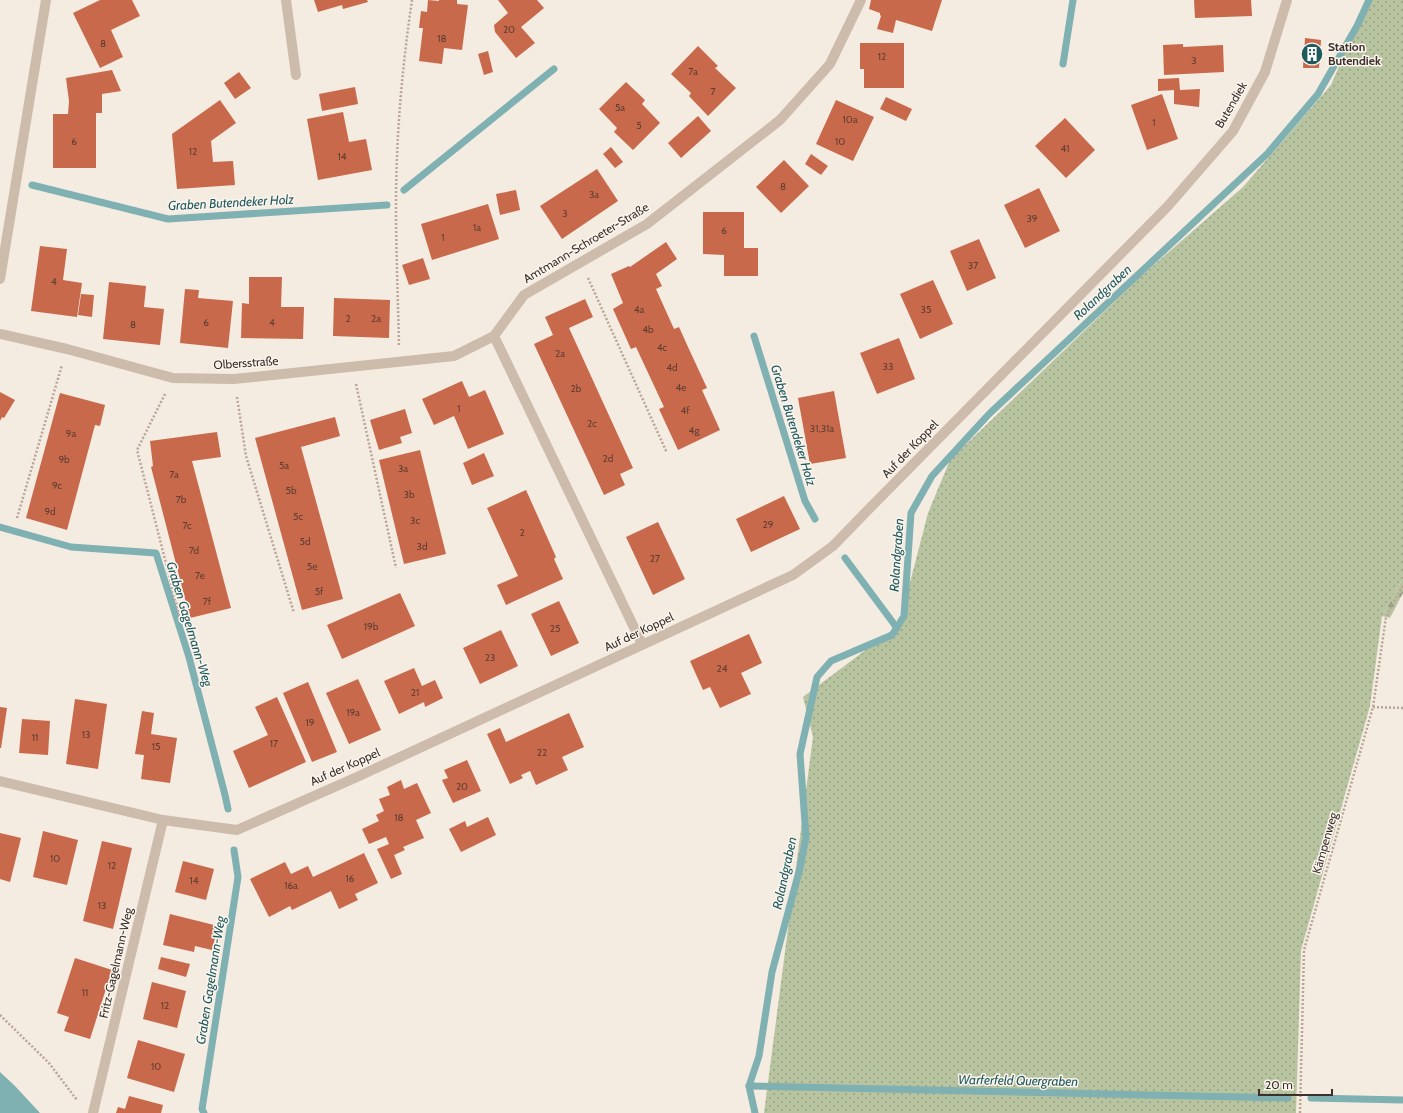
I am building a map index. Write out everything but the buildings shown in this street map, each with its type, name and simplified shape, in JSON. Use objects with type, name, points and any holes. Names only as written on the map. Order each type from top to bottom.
[{"type":"street","points":[[0,278],[46,0]]},
{"type":"street","points":[[286,0],[296,75]]},
{"type":"street","name":"Amtmann-Schroeter-Straße","points":[[494,336],[524,296],[647,224],[780,120],[830,64],[861,0]]},
{"type":"street","name":"Butendiek","points":[[1168,206],[1233,131],[1265,72],[1287,0]]},
{"type":"street","name":"Auf der Koppel","points":[[0,781],[163,820],[237,830],[357,777],[793,575],[833,546],[1168,206]]},
{"type":"street","name":"Olbersstraße","points":[[0,334],[67,349],[173,378],[234,379],[454,356],[494,336]]},
{"type":"street","points":[[494,336],[642,644]]},
{"type":"street","name":"Fritz-Gagelmann-Weg","points":[[93,1113],[163,820]]},
{"type":"path","points":[[400,362],[396,204],[398,143],[407,38],[412,0]]},
{"type":"path","points":[[581,262],[667,453]]},
{"type":"path","points":[[17,518],[67,349]]},
{"type":"path","points":[[352,367],[396,568]]},
{"type":"path","points":[[173,378],[137,450],[181,622]]},
{"type":"path","points":[[234,379],[246,456],[294,613]]},
{"type":"path","name":"Kämpenweg","points":[[1300,1113],[1304,950],[1373,707],[1386,617],[1403,585]]},
{"type":"path","points":[[1373,707],[1403,708]]},
{"type":"path","points":[[0,1015],[48,1063],[77,1099],[79,1106]]},
{"type":"green space","points":[[1368,0],[1403,0],[1403,578],[1382,616],[1370,706],[1301,950],[1296,1113],[764,1113],[813,737],[803,697],[899,625],[928,513],[950,460],[1138,279],[1243,187],[1331,85]]},
{"type":"green space","points":[[1403,578],[1403,593],[1390,618],[1382,616]]},
{"type":"water","points":[[0,1072],[15,1086],[40,1113],[0,1113]]},
{"type":"waterway","points":[[1063,64],[1073,0]]},
{"type":"waterway","name":"Rolandgraben","points":[[755,1113],[749,1086],[759,1056],[772,972],[800,868],[806,837],[800,754],[817,677],[831,661],[892,635],[904,616],[911,513],[932,476],[989,414],[1267,154],[1318,94],[1357,26],[1369,0]]},
{"type":"waterway","name":"Graben Butendeker Holz","points":[[404,190],[554,69]]},
{"type":"waterway","name":"Graben Butendeker Holz","points":[[32,185],[168,219],[387,205]]},
{"type":"waterway","name":"Graben Butendeker Holz","points":[[754,336],[805,501],[815,519]]},
{"type":"waterway","name":"Graben Gagelmann-Weg","points":[[0,527],[71,547],[156,553],[189,657],[228,809]]},
{"type":"waterway","name":"Graben Butendeker Holz","points":[[845,558],[897,628]]},
{"type":"waterway","name":"Graben Gagelmann-Weg","points":[[204,1113],[202,1109],[238,877],[234,850]]},
{"type":"waterway","name":"Warferfeld Quergraben","points":[[749,1086],[1288,1098]]},
{"type":"waterway","name":"Warferfeld Quergraben","points":[[1311,1098],[1403,1100]]},
{"type":"place","name":"Station Butendiek","points":[[1312,54]]}]
